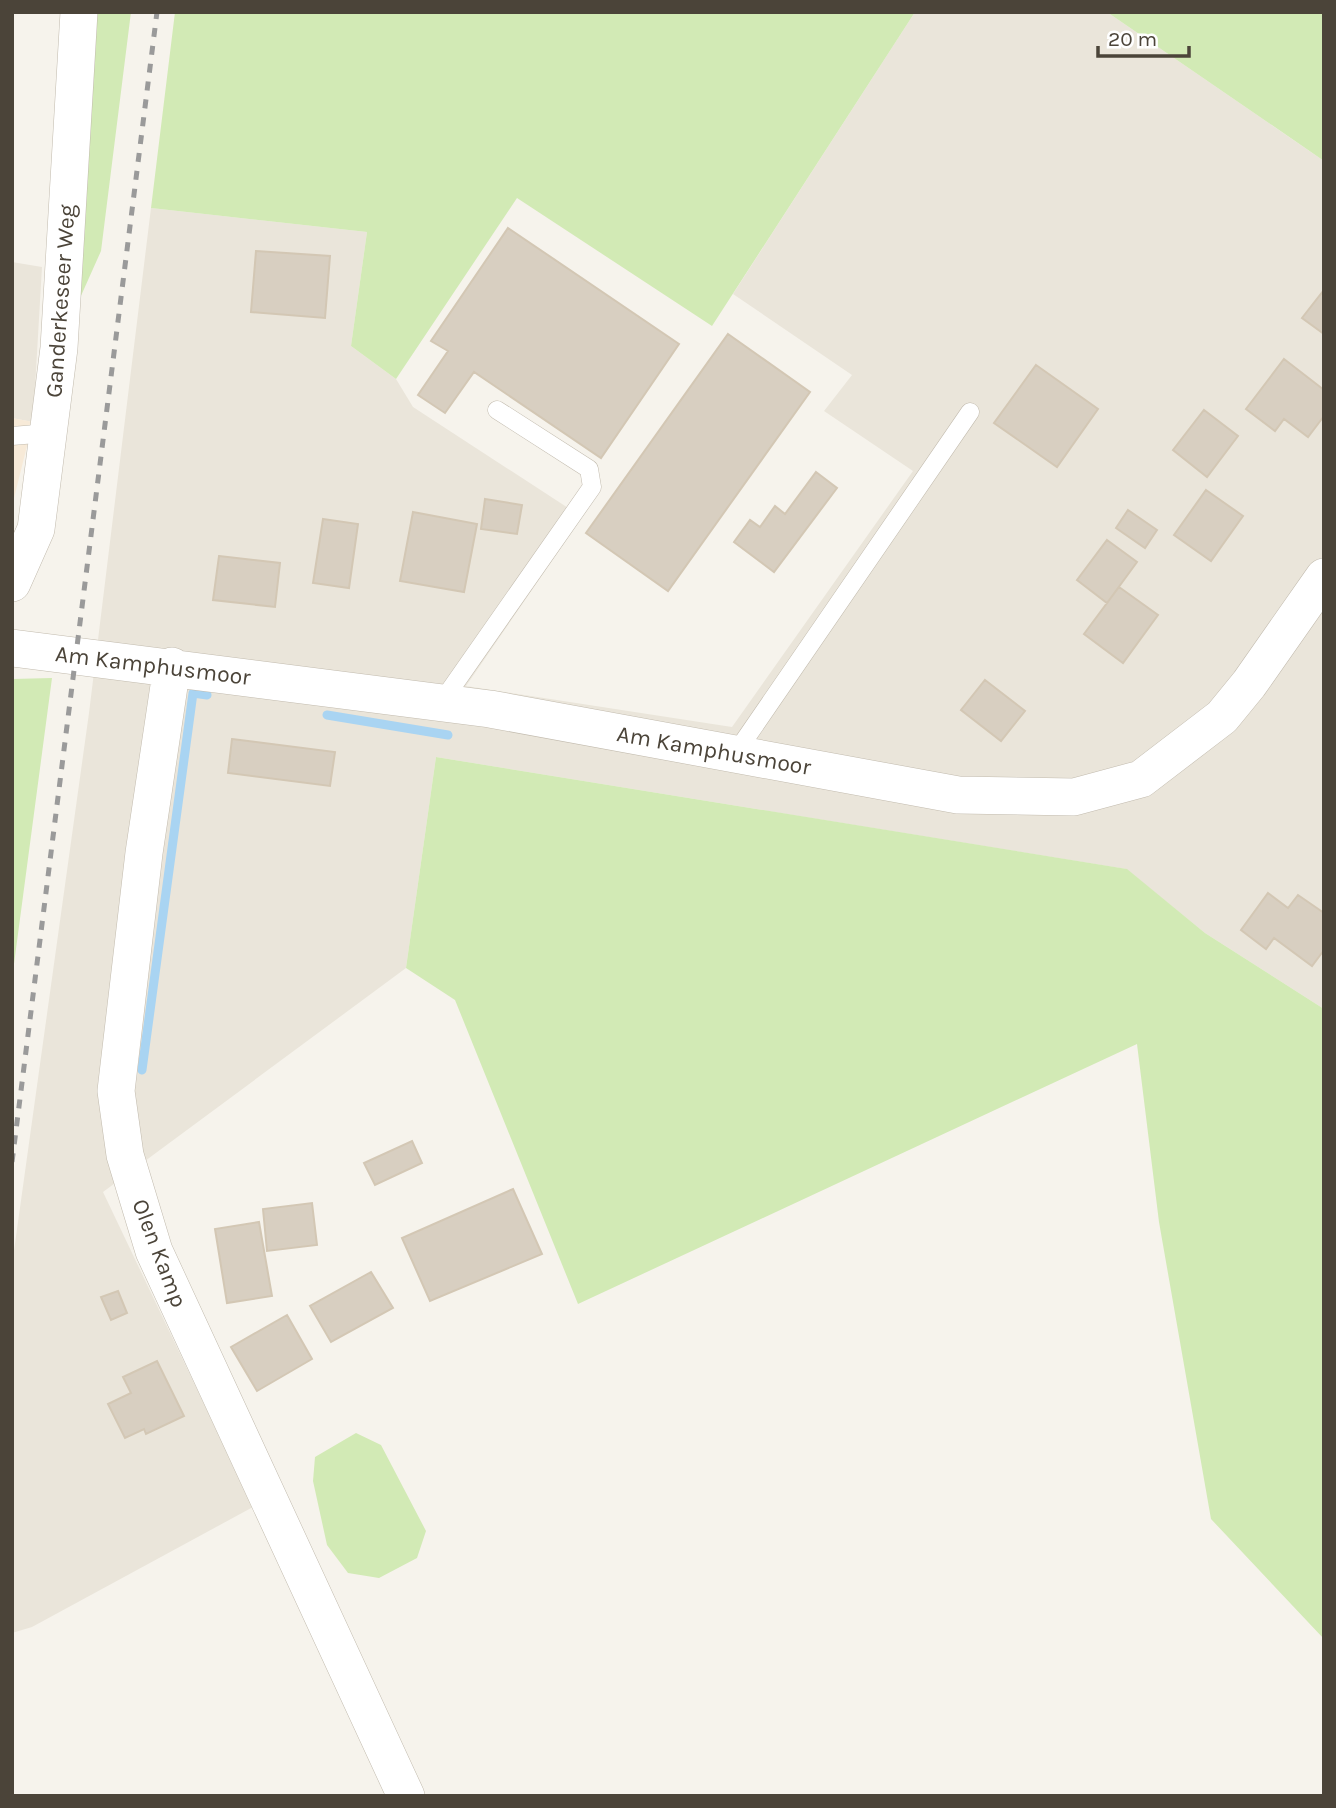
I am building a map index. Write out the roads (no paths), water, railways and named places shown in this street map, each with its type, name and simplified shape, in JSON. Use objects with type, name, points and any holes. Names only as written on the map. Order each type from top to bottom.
[{"type":"street","name":"Ganderkeseer Weg","points":[[12,583],[36,529],[59,348],[79,12]]},
{"type":"street","name":"Am Kamphusmoor","points":[[12,649],[172,666],[441,702],[958,796],[1074,797],[1141,779],[1222,717],[1249,684],[1324,577]]},
{"type":"street","name":"Olen Kamp","points":[[172,666],[144,853],[116,1091],[125,1155],[154,1251],[407,1796]]},
{"type":"lane","points":[[441,702],[593,487],[589,469],[497,410]]},
{"type":"lane","points":[[735,754],[970,412]]},
{"type":"lane","points":[[12,436],[48,433]]},
{"type":"waterway","points":[[142,1070],[193,693],[207,695]]},
{"type":"waterway","points":[[327,715],[448,735]]},
{"type":"railway","points":[[12,1162],[157,12]]}]
